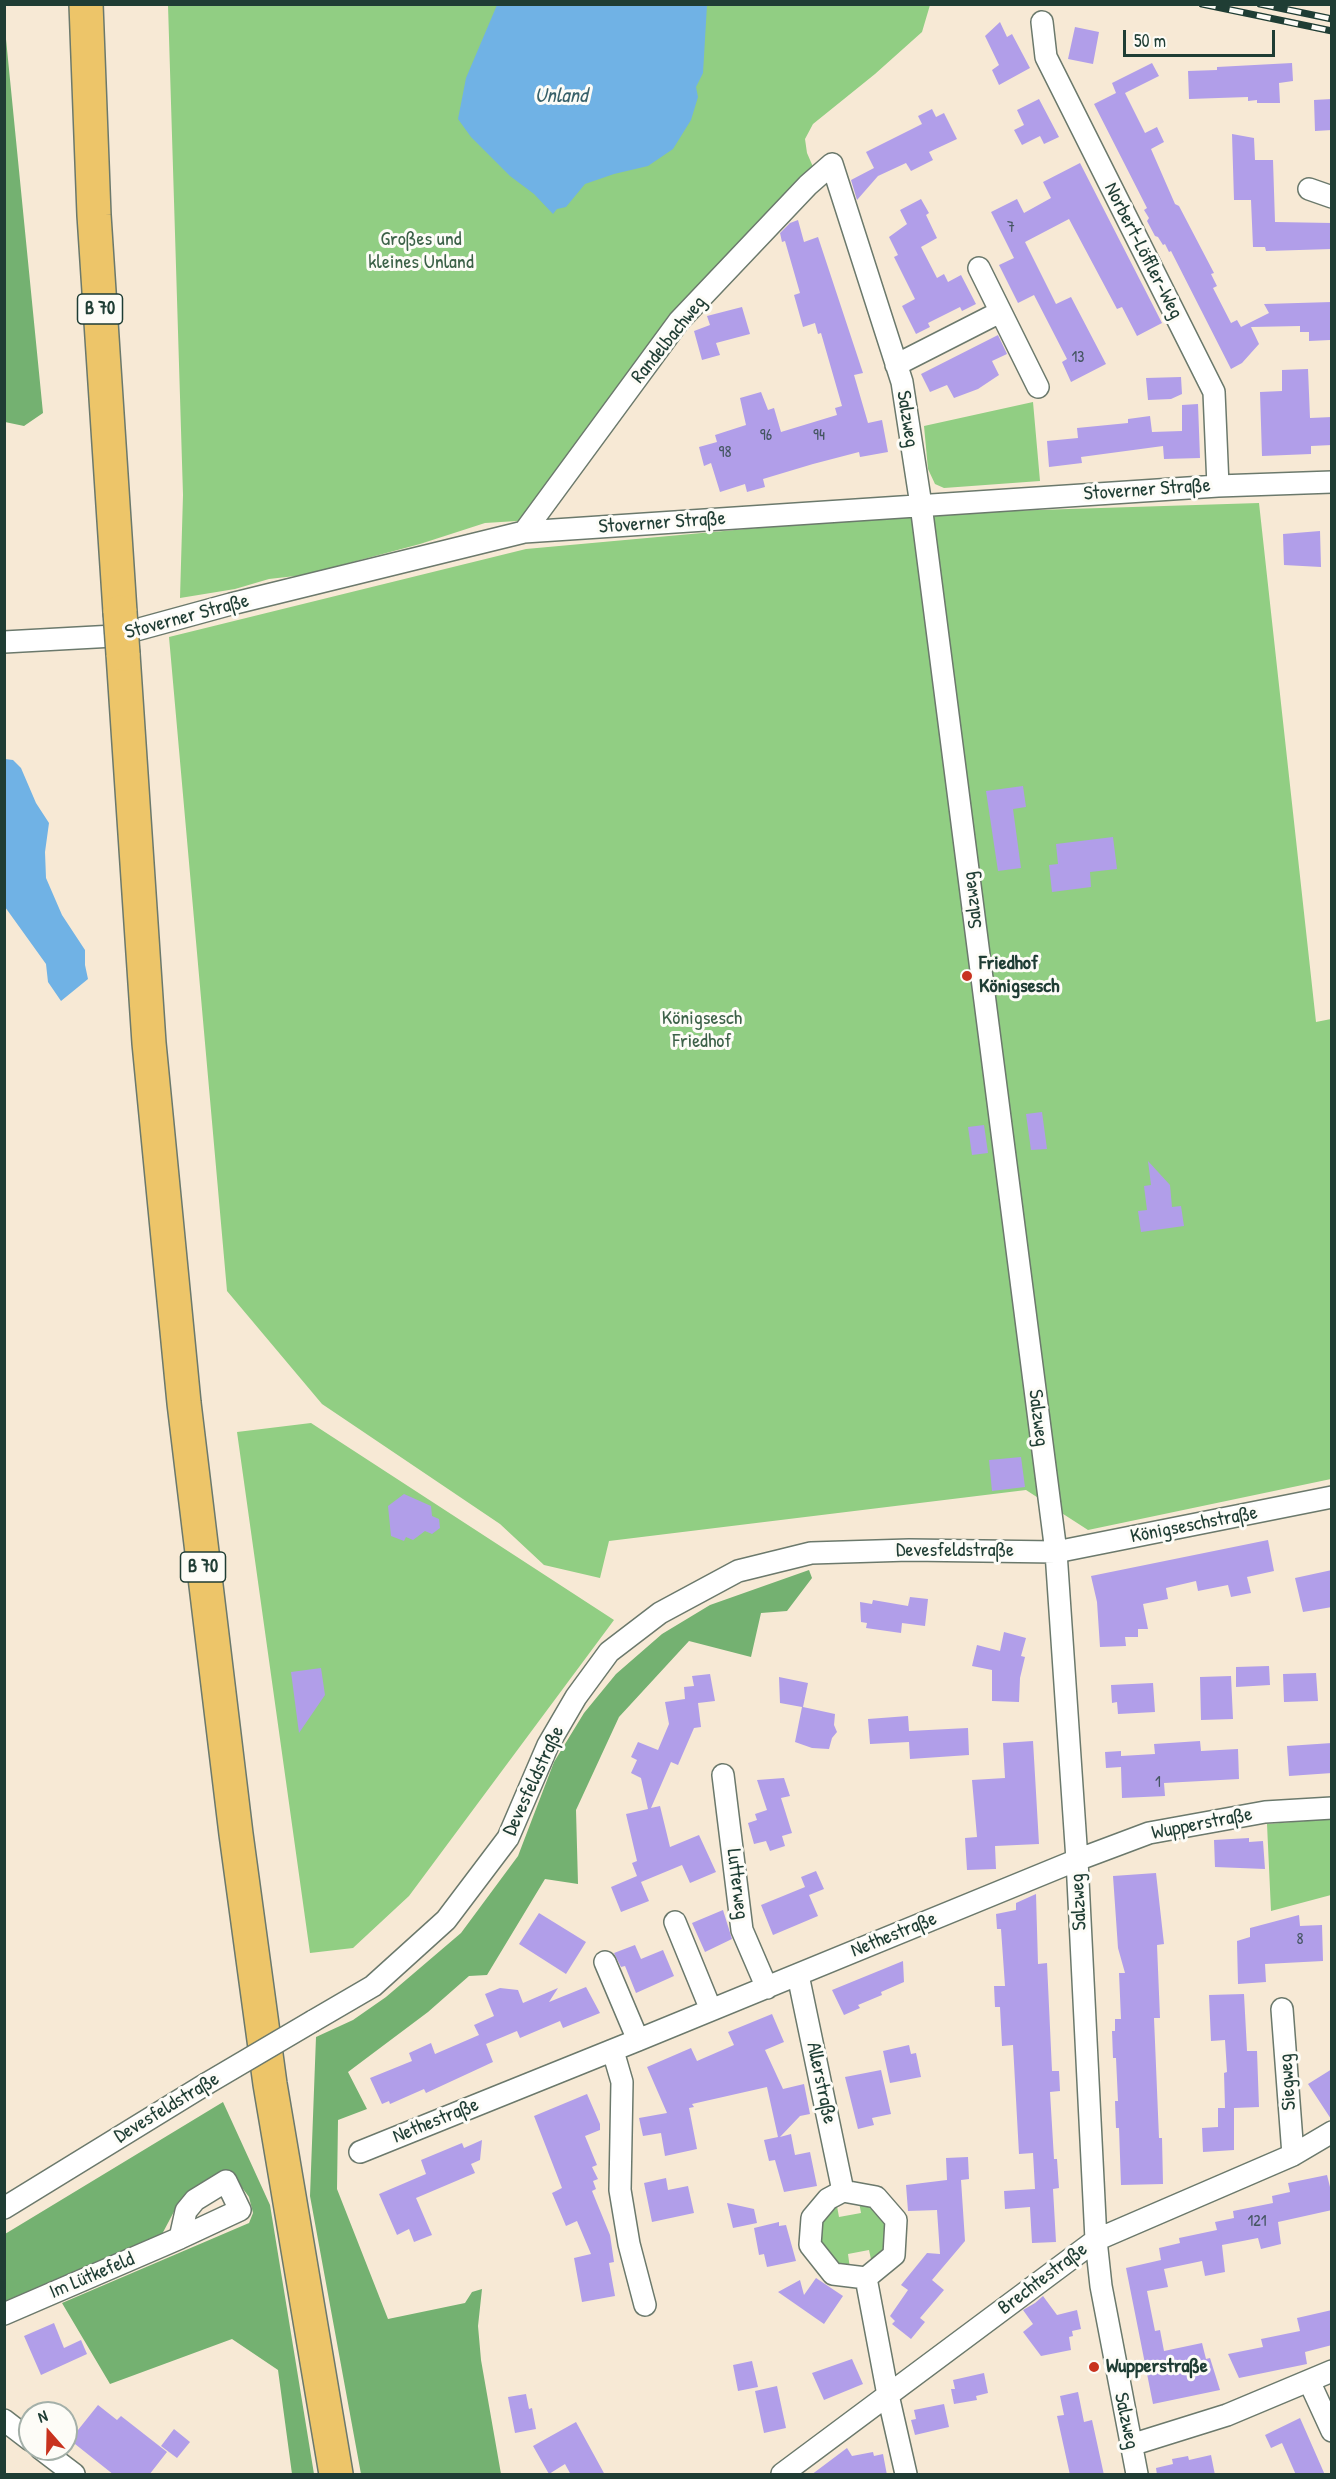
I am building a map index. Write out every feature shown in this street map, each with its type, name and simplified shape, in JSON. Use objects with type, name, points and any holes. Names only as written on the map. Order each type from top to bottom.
[{"type":"highway","name":"B 70","points":[[86,4],[94,215],[149,1043],[183,1403],[236,1834],[270,2085],[336,2475]]},
{"type":"street","name":"Norbert-Löffler-Weg","points":[[1042,22],[1046,57],[1214,392],[1218,486]]},
{"type":"street","name":"Salzweg","points":[[832,164],[902,382],[921,505],[1056,1552],[1077,1860],[1096,2240],[1101,2286],[1137,2475]]},
{"type":"street","name":"Randelbachweg","points":[[524,532],[679,321],[808,185],[832,164]]},
{"type":"street","points":[[1309,189],[1332,197]]},
{"type":"street","points":[[979,268],[1038,387]]},
{"type":"street","name":"Salzweg","points":[[896,365],[1000,312]]},
{"type":"street","name":"Stoverner Straße","points":[[4,642],[114,636],[231,604],[524,532],[1218,486],[1332,482]]},
{"type":"street","name":"Königseschstraße","points":[[1056,1552],[1332,1497]]},
{"type":"street","name":"Devesfeldstraße","points":[[4,2208],[206,2084],[373,1986],[446,1920],[508,1838],[548,1745],[576,1697],[609,1652],[660,1613],[738,1571],[811,1553],[909,1550],[1056,1552]]},
{"type":"street","name":"Lutterweg","points":[[723,1775],[742,1930],[767,1988]]},
{"type":"street","name":"Wupperstraße","points":[[1077,1860],[1149,1833],[1264,1812],[1332,1808]]},
{"type":"street","name":"Nethestraße","points":[[360,2152],[613,2051],[1077,1860]]},
{"type":"street","points":[[675,1922],[711,2010]]},
{"type":"street","points":[[605,1962],[638,2040]]},
{"type":"street","name":"Allerstraße","points":[[798,1975],[843,2191]]},
{"type":"street","name":"Siegweg","points":[[1282,2009],[1293,2156]]},
{"type":"street","points":[[613,2051],[622,2082],[620,2190],[629,2244],[645,2305]]},
{"type":"street","name":"Brechtestraße","points":[[782,2475],[1096,2240],[1293,2156],[1332,2132]]},
{"type":"street","points":[[843,2191],[876,2197],[896,2220],[894,2255],[866,2278],[832,2274],[810,2245],[812,2218],[828,2199],[843,2191]]},
{"type":"street","name":"Im Lütkefeld","points":[[4,2314],[180,2238]]},
{"type":"street","points":[[866,2278],[906,2475]]},
{"type":"street","points":[[1131,2445],[1227,2415],[1332,2371]]},
{"type":"street","points":[[1309,2381],[1332,2431]]},
{"type":"street","points":[[4,2420],[18,2431]]},
{"type":"street","points":[[57,2461],[74,2475]]},
{"type":"green space","name":"Großes und kleines Unland","points":[[168,5],[930,5],[922,32],[813,124],[805,139],[807,153],[817,176],[777,211],[533,520],[485,523],[420,544],[304,575],[269,579],[235,589],[180,598],[183,495]]},
{"type":"green space","points":[[5,29],[43,413],[24,426],[5,422]]},
{"type":"green space","points":[[1033,402],[1040,481],[944,488],[935,484],[928,469],[924,426]]},
{"type":"green space","name":"Königsesch Friedhof","points":[[1259,503],[1316,1022],[1331,1019],[1331,1479],[1088,1530],[1026,1490],[609,1541],[600,1578],[544,1565],[500,1524],[322,1404],[227,1291],[169,637],[526,549],[911,514]]},
{"type":"green space","points":[[311,1423],[614,1620],[409,1896],[353,1948],[310,1953],[237,1432]]},
{"type":"green space","points":[[809,1570],[812,1578],[787,1611],[761,1613],[751,1657],[689,1641],[619,1717],[576,1810],[578,1884],[545,1879],[487,1975],[469,1976],[428,2012],[348,2072],[367,2109],[338,2120],[337,2189],[388,2319],[465,2303],[472,2292],[482,2289],[478,2326],[481,2360],[501,2474],[361,2474],[310,2196],[316,2037],[353,2020],[386,1997],[461,1933],[518,1856],[554,1762],[584,1713],[616,1674],[662,1634],[710,1605]]},
{"type":"green space","points":[[1331,1819],[1331,1895],[1271,1911],[1267,1824]]},
{"type":"green space","points":[[223,2102],[270,2205],[314,2474],[292,2474],[278,2370],[232,2339],[110,2384],[62,2303],[249,2223],[253,2213],[249,2197],[229,2170],[193,2189],[178,2204],[160,2238],[5,2301],[5,2234]]},
{"type":"green space","points":[[858,2196],[888,2220],[885,2250],[872,2264],[869,2250],[848,2254],[850,2269],[840,2266],[819,2244],[822,2214],[836,2201],[839,2217],[861,2213]]},
{"type":"water","name":"Unland","points":[[497,5],[707,5],[703,73],[696,87],[698,97],[691,120],[673,149],[648,166],[585,184],[566,207],[557,209],[553,214],[471,137],[458,119],[466,78]]},
{"type":"water","points":[[5,759],[13,760],[21,768],[36,803],[49,823],[45,852],[46,878],[62,915],[85,950],[88,979],[61,1001],[48,982],[46,964],[5,907]]},
{"type":"building","points":[[1000,22],[1007,37],[1012,34],[1030,68],[999,85],[992,70],[999,65],[985,36]]},
{"type":"building","points":[[1075,27],[1099,32],[1093,64],[1068,59]]},
{"type":"building","points":[[1152,63],[1159,76],[1125,93],[1145,133],[1157,127],[1164,142],[1151,149],[1175,204],[1179,206],[1214,273],[1211,274],[1217,286],[1213,288],[1231,323],[1237,320],[1241,327],[1269,313],[1264,304],[1332,302],[1330,340],[1309,341],[1309,332],[1300,332],[1300,326],[1251,327],[1259,344],[1242,363],[1231,369],[1171,251],[1169,252],[1165,244],[1163,245],[1155,236],[1147,221],[1149,218],[1144,210],[1147,208],[1094,104],[1116,93],[1112,83]]},
{"type":"building","points":[[1292,63],[1293,81],[1279,83],[1280,103],[1257,103],[1257,100],[1248,101],[1248,97],[1189,99],[1188,71]]},
{"type":"building","points":[[1039,99],[1059,137],[1044,144],[1040,136],[1022,145],[1014,130],[1024,125],[1017,110]]},
{"type":"building","points":[[1332,99],[1332,130],[1315,131],[1314,100]]},
{"type":"building","points":[[932,109],[936,117],[944,113],[957,139],[929,152],[933,160],[911,171],[906,163],[878,176],[857,200],[851,180],[874,168],[866,152],[922,124],[918,116]]},
{"type":"building","points":[[1232,134],[1254,138],[1255,160],[1273,160],[1275,222],[1332,223],[1332,249],[1266,251],[1265,247],[1253,247],[1251,200],[1234,200]]},
{"type":"building","points":[[1080,163],[1162,323],[1137,336],[1122,307],[1117,309],[1069,219],[1025,242],[1056,304],[1071,297],[1106,364],[1071,382],[1062,362],[1067,359],[1034,295],[1018,303],[999,265],[1014,258],[991,212],[1017,199],[1024,213],[1051,198],[1043,182]]},
{"type":"building","points":[[921,199],[929,213],[926,215],[937,238],[921,247],[937,278],[944,274],[948,282],[961,275],[976,304],[962,311],[960,307],[928,323],[930,327],[916,334],[902,306],[915,299],[894,257],[898,255],[889,237],[907,224],[900,210]]},
{"type":"building","points":[[798,220],[804,242],[818,237],[863,373],[854,375],[868,423],[882,420],[888,452],[860,457],[859,452],[763,479],[765,487],[747,492],[745,484],[720,492],[711,463],[704,466],[699,447],[717,442],[715,435],[746,425],[740,398],[761,392],[768,410],[774,408],[781,432],[837,415],[835,408],[842,406],[821,333],[818,334],[815,323],[803,327],[794,295],[800,293],[785,241],[782,242],[780,233],[790,223]]},
{"type":"building","points":[[742,307],[750,334],[716,343],[720,355],[702,360],[694,331],[710,325],[707,316]]},
{"type":"building","points":[[998,335],[1007,354],[992,361],[999,375],[978,389],[954,398],[947,385],[930,392],[921,374]]},
{"type":"building","points":[[1308,369],[1310,418],[1332,417],[1332,445],[1311,446],[1311,454],[1262,456],[1260,392],[1282,391],[1282,370]]},
{"type":"building","points":[[1181,377],[1182,394],[1171,399],[1148,400],[1146,378]]},
{"type":"building","points":[[1198,404],[1200,458],[1164,459],[1163,446],[1081,457],[1082,463],[1049,467],[1047,441],[1078,438],[1077,428],[1128,423],[1128,419],[1150,416],[1152,432],[1182,431],[1182,405]]},
{"type":"building","points":[[1320,531],[1321,567],[1284,565],[1283,534]]},
{"type":"building","points":[[1023,786],[1026,807],[1013,809],[1021,868],[998,871],[986,791]]},
{"type":"building","points":[[1113,837],[1117,869],[1090,872],[1091,887],[1052,892],[1049,865],[1058,864],[1056,844]]},
{"type":"building","points":[[1042,1112],[1047,1149],[1031,1150],[1026,1114]]},
{"type":"building","points":[[984,1125],[988,1153],[972,1155],[968,1127]]},
{"type":"building","points":[[1148,1161],[1170,1185],[1172,1207],[1181,1206],[1184,1226],[1141,1232],[1138,1211],[1147,1210],[1144,1186],[1151,1185]]},
{"type":"building","points":[[1021,1457],[1025,1487],[992,1491],[989,1460]]},
{"type":"building","points":[[404,1494],[431,1506],[432,1516],[439,1519],[440,1528],[432,1534],[425,1531],[413,1540],[406,1537],[404,1541],[391,1536],[388,1506]]},
{"type":"building","points":[[1268,1540],[1274,1571],[1247,1577],[1251,1593],[1231,1597],[1228,1585],[1198,1591],[1196,1581],[1166,1588],[1168,1599],[1143,1604],[1148,1629],[1138,1629],[1138,1637],[1125,1637],[1126,1646],[1100,1647],[1097,1602],[1091,1576]]},
{"type":"building","points":[[1332,1570],[1332,1607],[1303,1612],[1295,1578]]},
{"type":"building","points":[[910,1597],[928,1599],[925,1626],[902,1623],[901,1633],[866,1628],[867,1623],[861,1622],[860,1602],[872,1604],[873,1600],[908,1606]]},
{"type":"building","points":[[1004,1632],[1026,1638],[1021,1656],[1025,1657],[1020,1678],[1019,1702],[992,1701],[992,1670],[972,1666],[977,1645],[1000,1651]]},
{"type":"building","points":[[1269,1666],[1270,1685],[1236,1687],[1236,1667]]},
{"type":"building","points":[[321,1668],[325,1695],[299,1733],[291,1672]]},
{"type":"building","points":[[1316,1673],[1318,1701],[1284,1702],[1283,1674]]},
{"type":"building","points":[[710,1674],[715,1701],[698,1703],[701,1727],[694,1728],[678,1765],[671,1762],[651,1808],[660,1806],[670,1847],[699,1835],[716,1872],[690,1883],[682,1865],[641,1882],[649,1901],[621,1912],[611,1887],[637,1876],[632,1863],[637,1861],[626,1814],[648,1809],[641,1778],[631,1773],[637,1760],[631,1757],[638,1742],[658,1750],[669,1724],[665,1702],[685,1699],[684,1687],[694,1686],[692,1676]]},
{"type":"building","points":[[1231,1676],[1233,1719],[1201,1720],[1200,1677]]},
{"type":"building","points":[[779,1677],[808,1683],[803,1707],[835,1714],[834,1725],[837,1732],[832,1738],[829,1749],[812,1748],[795,1742],[802,1707],[780,1703]]},
{"type":"building","points":[[1153,1683],[1155,1712],[1118,1714],[1117,1702],[1112,1703],[1111,1685]]},
{"type":"building","points":[[908,1716],[909,1731],[968,1728],[969,1755],[910,1759],[909,1742],[870,1744],[868,1719]]},
{"type":"building","points":[[1033,1741],[1039,1844],[995,1846],[996,1869],[967,1870],[965,1838],[977,1837],[972,1780],[1005,1778],[1003,1743]]},
{"type":"building","points":[[1200,1741],[1201,1751],[1238,1749],[1239,1779],[1164,1783],[1165,1796],[1122,1798],[1121,1767],[1106,1768],[1105,1752],[1121,1751],[1121,1756],[1155,1754],[1154,1744]]},
{"type":"building","points":[[1332,1743],[1332,1773],[1289,1776],[1287,1746]]},
{"type":"building","points":[[784,1778],[790,1796],[781,1798],[792,1833],[782,1836],[785,1846],[770,1851],[766,1841],[754,1844],[748,1823],[757,1820],[755,1814],[767,1810],[757,1780]]},
{"type":"building","points":[[1249,1838],[1249,1842],[1263,1841],[1265,1869],[1215,1867],[1214,1840]]},
{"type":"building","points":[[816,1871],[824,1889],[809,1895],[818,1916],[773,1935],[761,1905],[805,1887],[801,1877]]},
{"type":"building","points":[[1156,1873],[1164,1944],[1157,1945],[1160,2018],[1154,2018],[1163,2184],[1121,2185],[1119,2128],[1116,2128],[1115,2101],[1118,2101],[1116,2058],[1113,2058],[1112,2031],[1115,2031],[1115,2019],[1121,2019],[1119,1973],[1125,1973],[1118,1948],[1113,1876]]},
{"type":"building","points":[[1036,1894],[1038,1964],[1047,1963],[1052,2071],[1059,2071],[1060,2091],[1050,2092],[1054,2159],[1057,2159],[1059,2188],[1053,2189],[1056,2242],[1032,2243],[1030,2207],[1005,2209],[1004,2191],[1035,2189],[1033,2153],[1019,2154],[1013,2045],[1002,2046],[1000,2007],[995,2007],[994,1986],[1005,1986],[1001,1929],[997,1929],[996,1914],[1016,1910],[1016,1903]]},
{"type":"building","points":[[723,1910],[732,1939],[705,1952],[692,1923]]},
{"type":"building","points":[[539,1913],[586,1942],[566,1974],[519,1944]]},
{"type":"building","points":[[1299,1915],[1300,1926],[1322,1925],[1323,1961],[1265,1964],[1266,1982],[1238,1984],[1237,1941],[1250,1937],[1250,1928]]},
{"type":"building","points":[[635,1945],[641,1959],[663,1950],[674,1976],[636,1993],[625,1966],[621,1967],[614,1953]]},
{"type":"building","points":[[903,1961],[904,1982],[881,1992],[882,1995],[858,2005],[860,2008],[844,2015],[832,1990]]},
{"type":"building","points":[[586,1987],[600,2013],[563,2028],[560,2021],[520,2038],[517,2031],[486,2044],[493,2062],[426,2093],[424,2089],[390,2104],[389,2101],[382,2104],[370,2078],[412,2061],[409,2053],[431,2043],[435,2054],[479,2035],[474,2025],[494,2016],[485,1994],[500,1988],[518,1990],[523,2003],[558,1988],[549,2002]]},
{"type":"building","points":[[1244,1994],[1247,2051],[1257,2051],[1259,2107],[1234,2108],[1234,2150],[1203,2152],[1202,2128],[1218,2127],[1218,2108],[1225,2108],[1224,2073],[1227,2072],[1225,2040],[1211,2041],[1209,1995]]},
{"type":"building","points":[[772,2014],[784,2042],[765,2050],[783,2089],[804,2084],[810,2114],[800,2116],[780,2137],[791,2134],[795,2155],[810,2152],[817,2186],[784,2192],[775,2160],[769,2161],[764,2140],[778,2137],[767,2087],[692,2104],[694,2107],[689,2108],[697,2149],[665,2156],[661,2133],[643,2136],[639,2118],[667,2113],[647,2067],[691,2048],[697,2061],[734,2045],[728,2032]]},
{"type":"building","points":[[909,2045],[911,2054],[916,2053],[921,2077],[890,2083],[883,2051]]},
{"type":"building","points":[[1332,2069],[1332,2119],[1331,2119],[1308,2084]]},
{"type":"building","points":[[881,2070],[891,2114],[872,2118],[874,2125],[858,2129],[845,2077]]},
{"type":"building","points":[[587,2094],[600,2124],[600,2130],[585,2136],[597,2165],[592,2167],[598,2179],[593,2181],[596,2189],[592,2191],[610,2235],[614,2262],[609,2263],[615,2296],[582,2302],[574,2258],[591,2254],[577,2221],[566,2226],[552,2193],[562,2188],[534,2116]]},
{"type":"building","points":[[482,2140],[480,2160],[471,2164],[475,2173],[416,2198],[432,2235],[414,2242],[409,2229],[397,2235],[379,2194],[426,2174],[421,2160],[462,2143],[464,2148]]},
{"type":"building","points":[[968,2157],[969,2179],[961,2180],[965,2241],[932,2280],[944,2290],[920,2318],[925,2322],[911,2339],[892,2324],[895,2321],[890,2316],[908,2290],[901,2285],[927,2253],[940,2254],[937,2210],[908,2211],[906,2185],[947,2180],[946,2158]]},
{"type":"building","points":[[1327,2175],[1332,2195],[1332,2210],[1278,2222],[1281,2244],[1261,2249],[1258,2238],[1222,2245],[1225,2272],[1205,2276],[1202,2261],[1164,2269],[1168,2287],[1147,2291],[1155,2331],[1160,2330],[1164,2351],[1202,2343],[1206,2359],[1210,2358],[1220,2390],[1153,2404],[1126,2268],[1161,2260],[1159,2248],[1180,2243],[1179,2238],[1217,2230],[1215,2222],[1234,2218],[1233,2211],[1273,2203],[1272,2196],[1290,2192],[1288,2183]]},
{"type":"building","points":[[666,2178],[668,2190],[688,2186],[694,2213],[652,2222],[644,2183]]},
{"type":"building","points":[[727,2203],[754,2209],[757,2223],[733,2228]]},
{"type":"building","points":[[779,2222],[779,2226],[786,2225],[796,2261],[767,2267],[764,2254],[759,2255],[754,2228]]},
{"type":"building","points":[[816,2278],[843,2296],[824,2324],[778,2292],[800,2280],[804,2295]]},
{"type":"building","points":[[1043,2296],[1057,2315],[1077,2310],[1081,2329],[1072,2331],[1073,2336],[1069,2337],[1071,2350],[1041,2356],[1023,2332],[1033,2324],[1023,2310]]},
{"type":"building","points":[[1332,2310],[1332,2345],[1305,2352],[1307,2364],[1239,2378],[1228,2354],[1263,2347],[1261,2339],[1300,2331],[1297,2318]]},
{"type":"building","points":[[54,2323],[64,2348],[81,2340],[87,2354],[41,2375],[24,2336]]},
{"type":"building","points":[[852,2359],[863,2384],[824,2400],[812,2373]]},
{"type":"building","points":[[752,2361],[758,2387],[738,2391],[733,2365]]},
{"type":"building","points":[[984,2373],[988,2393],[976,2396],[977,2400],[954,2404],[951,2389],[955,2389],[953,2380]]},
{"type":"building","points":[[777,2386],[786,2428],[764,2433],[755,2391]]},
{"type":"building","points":[[1078,2392],[1084,2422],[1092,2420],[1104,2475],[1070,2475],[1057,2416],[1064,2415],[1060,2396]]},
{"type":"building","points":[[526,2394],[529,2409],[532,2408],[536,2429],[515,2433],[508,2397]]},
{"type":"building","points":[[944,2404],[949,2427],[915,2435],[911,2420],[916,2419],[914,2410]]},
{"type":"building","points":[[98,2405],[117,2420],[121,2416],[167,2452],[149,2475],[114,2475],[78,2446],[78,2430]]},
{"type":"building","points":[[1300,2418],[1325,2475],[1296,2475],[1282,2443],[1271,2448],[1265,2435]]},
{"type":"building","points":[[576,2422],[605,2475],[571,2475],[565,2464],[549,2474],[533,2446]]},
{"type":"building","points":[[174,2429],[190,2442],[177,2458],[161,2446]]},
{"type":"building","points":[[847,2448],[852,2456],[873,2452],[874,2456],[883,2454],[887,2475],[811,2475]]},
{"type":"building","points":[[1211,2455],[1215,2475],[1157,2475],[1156,2468],[1173,2464],[1172,2459],[1188,2456],[1189,2460]]},
{"type":"railway","points":[[1202,4],[1332,31]]},
{"type":"railway","points":[[1260,4],[1332,19]]},
{"type":"place","name":"Friedhof Königsesch","points":[[967,976]]},
{"type":"place","name":"Wupperstraße","points":[[1094,2367]]}]
